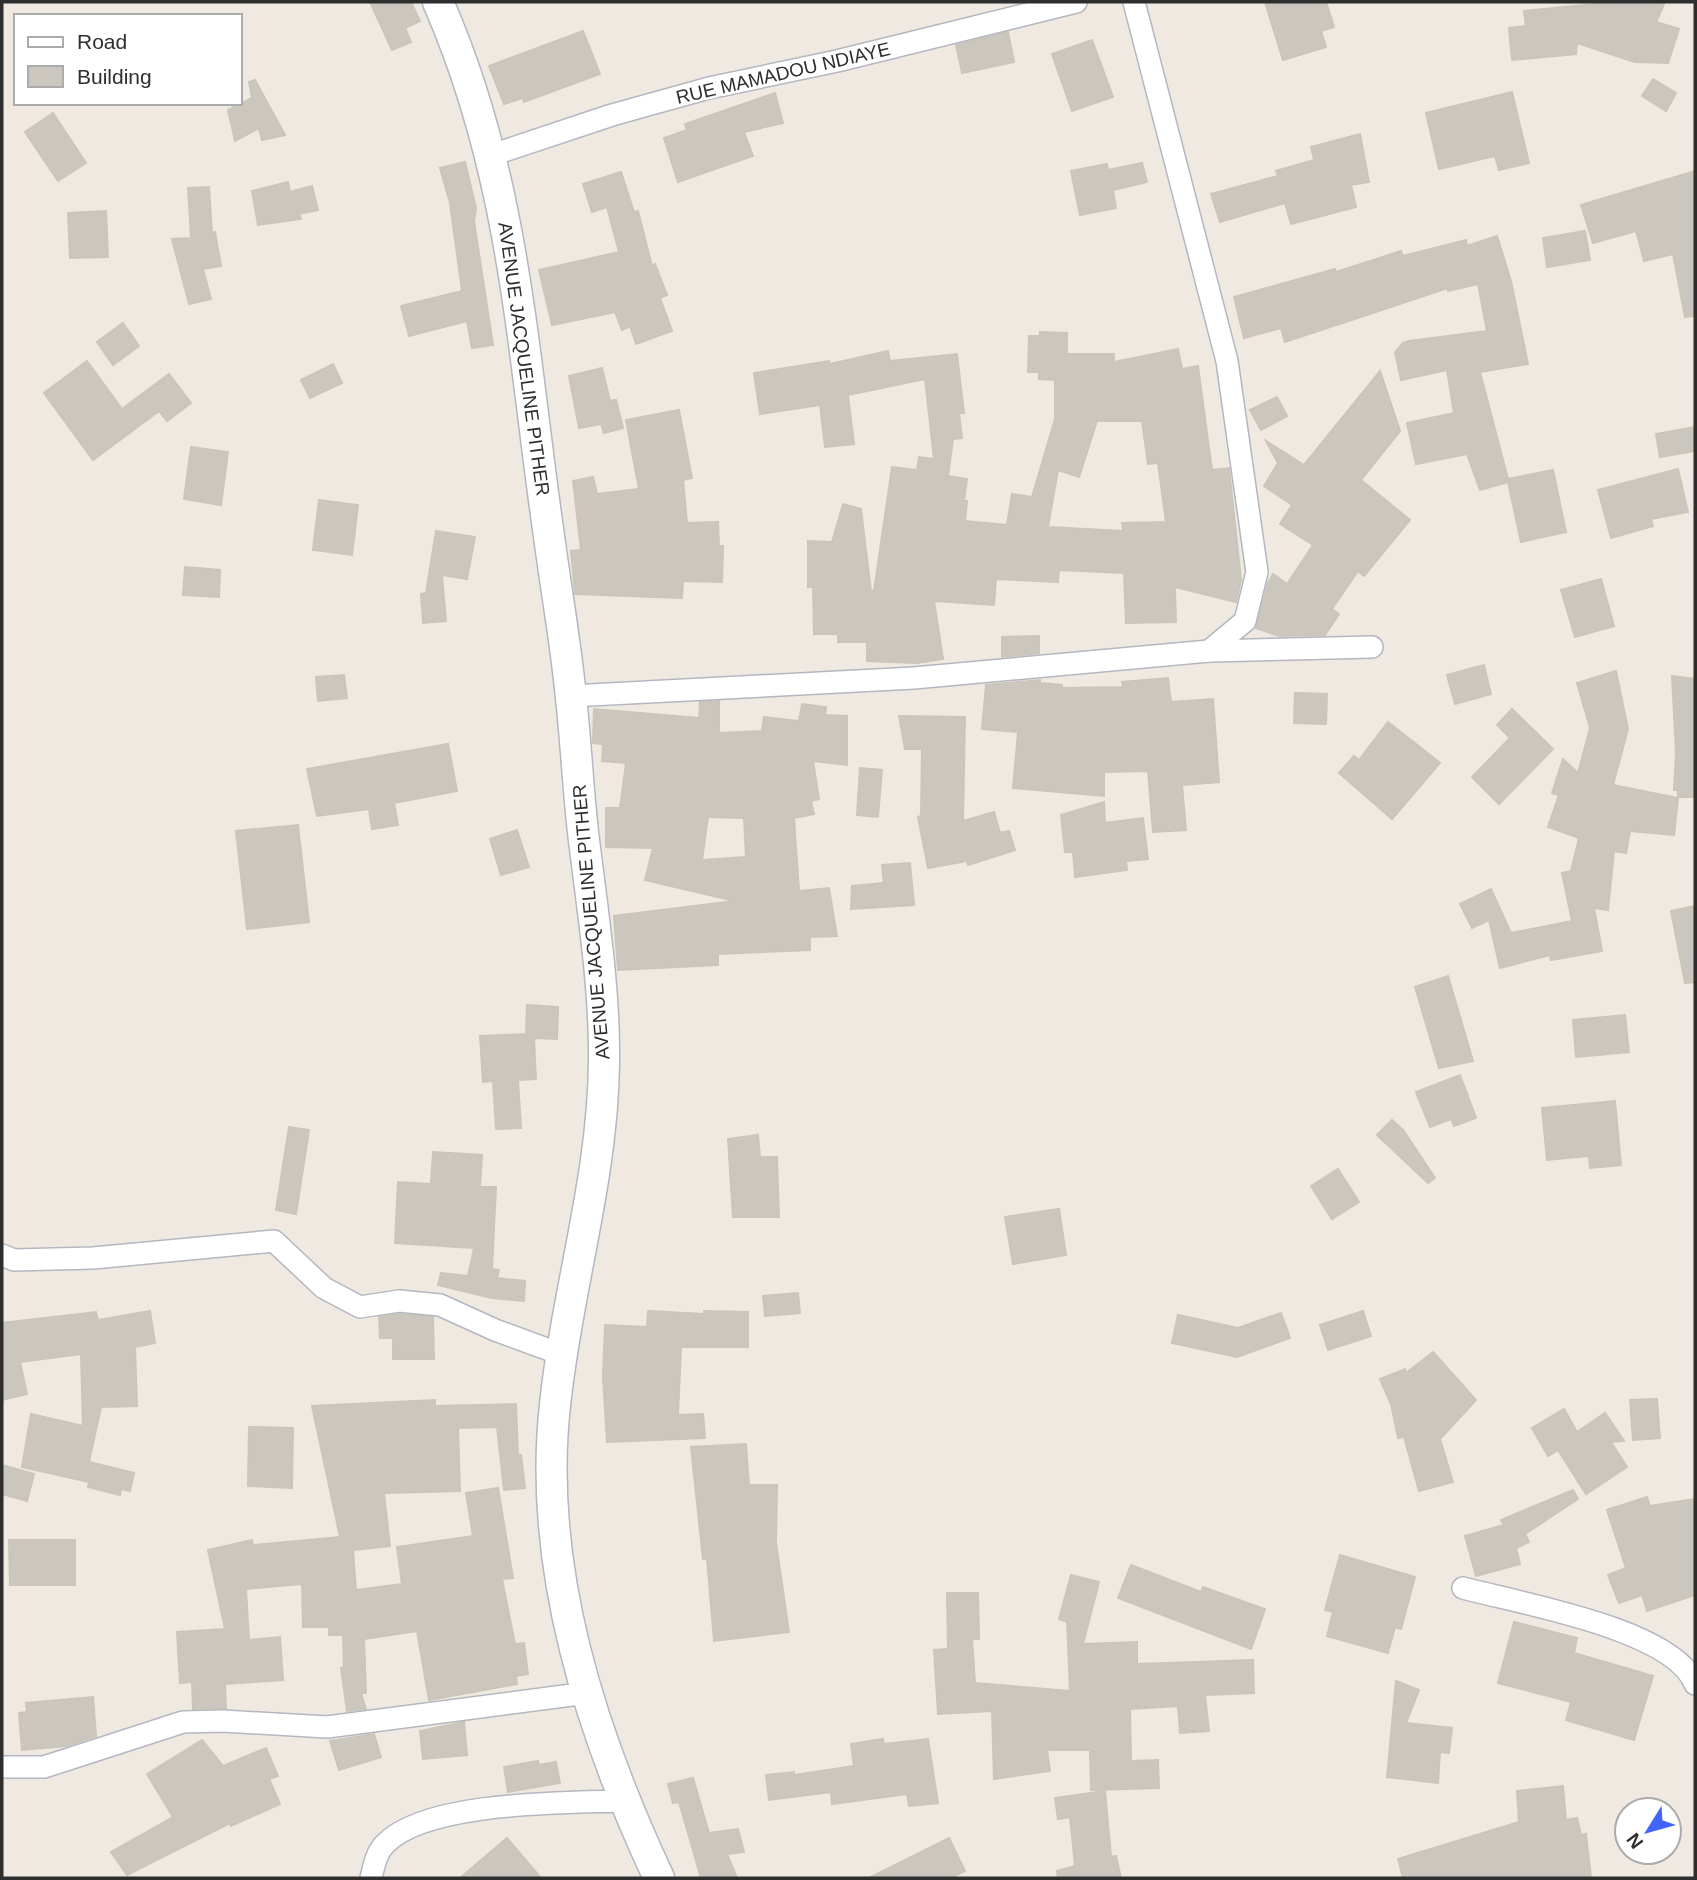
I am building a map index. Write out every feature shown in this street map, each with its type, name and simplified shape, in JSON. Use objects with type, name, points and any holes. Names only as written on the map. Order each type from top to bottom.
[{"type":"street","name":"AVENUE JACQUELINE PITHER","points":[[438,2],[492,155],[523,330],[571,696],[604,1060],[599,1152],[552,1434],[553,1501],[561,1569],[587,1693],[624,1801],[659,1878]]},
{"type":"street","name":"RUE MAMADOU NDIAYE","points":[[492,155],[612,115],[709,88],[837,61],[1076,2]]},
{"type":"street","points":[[1134,2],[1227,361],[1256,572],[1245,621],[1209,651]]},
{"type":"street","points":[[571,696],[914,678],[1209,651],[1372,647]]},
{"type":"street","points":[[2,1255],[14,1260],[93,1258],[274,1241],[324,1287],[360,1307],[399,1301],[440,1306],[495,1330],[564,1355]]},
{"type":"street","points":[[1463,1588],[1637,1636],[1655,1644],[1680,1662],[1691,1672],[1695,1684]]},
{"type":"street","points":[[2,1767],[44,1767],[183,1722],[223,1721],[327,1727],[587,1693]]},
{"type":"street","points":[[371,1878],[382,1847],[398,1833],[420,1824],[500,1806],[624,1801]]},
{"type":"building","points":[[370,2],[411,2],[420,21],[405,28],[411,42],[392,50]]},
{"type":"building","points":[[1265,2],[1326,2],[1334,27],[1321,31],[1326,47],[1283,60]]},
{"type":"building","points":[[1615,2],[1665,2],[1656,22],[1679,29],[1668,63],[1635,62],[1577,43],[1576,54],[1512,60],[1509,28],[1526,26],[1524,11]]},
{"type":"building","points":[[583,31],[600,74],[524,102],[523,98],[504,104],[489,66]]},
{"type":"building","points":[[1008,32],[1014,62],[962,73],[956,45]]},
{"type":"building","points":[[1092,40],[1113,97],[1072,111],[1052,54]]},
{"type":"building","points":[[1653,79],[1676,93],[1666,111],[1642,96]]},
{"type":"building","points":[[255,80],[285,135],[262,140],[259,128],[235,141],[228,110],[252,98],[249,82]]},
{"type":"building","points":[[1512,92],[1529,163],[1499,170],[1495,156],[1439,169],[1426,113]]},
{"type":"building","points":[[775,93],[783,123],[744,132],[753,156],[678,182],[664,138],[687,130],[685,124]]},
{"type":"building","points":[[53,113],[86,163],[58,181],[25,132]]},
{"type":"building","points":[[1360,134],[1369,182],[1351,185],[1356,207],[1291,224],[1285,203],[1220,222],[1211,194],[1278,176],[1276,171],[1314,160],[1311,147]]},
{"type":"building","points":[[465,162],[476,208],[474,221],[493,345],[472,348],[467,321],[409,336],[401,306],[462,291],[450,203],[440,168]]},
{"type":"building","points":[[1142,163],[1147,182],[1113,190],[1116,208],[1080,215],[1071,171],[1107,164],[1108,170]]},
{"type":"building","points":[[1695,171],[1695,316],[1685,317],[1673,254],[1644,261],[1636,231],[1593,243],[1581,205]]},
{"type":"building","points":[[621,172],[634,212],[638,211],[652,266],[655,264],[667,295],[660,298],[672,331],[636,344],[630,326],[622,330],[615,312],[552,325],[539,270],[619,252],[607,207],[592,212],[583,184]]},
{"type":"building","points":[[288,182],[290,192],[312,186],[318,210],[299,214],[301,219],[258,225],[252,191]]},
{"type":"building","points":[[209,187],[212,233],[215,232],[221,266],[203,269],[211,299],[189,304],[172,239],[191,238],[188,188]]},
{"type":"building","points":[[106,211],[108,257],[70,258],[68,213]]},
{"type":"building","points":[[1585,231],[1590,260],[1547,267],[1543,238]]},
{"type":"building","points":[[1497,236],[1511,281],[1528,364],[1480,372],[1508,479],[1553,470],[1566,532],[1521,542],[1508,482],[1480,490],[1467,454],[1416,464],[1407,423],[1454,413],[1447,370],[1401,380],[1395,352],[1403,343],[1409,341],[1487,331],[1478,284],[1448,291],[1448,288],[1285,342],[1281,328],[1244,338],[1234,297],[1335,269],[1336,272],[1401,251],[1403,256],[1466,240],[1467,246]]},
{"type":"building","points":[[123,323],[139,346],[113,365],[97,342]]},
{"type":"building","points":[[1040,332],[1067,333],[1067,354],[1114,354],[1114,362],[1178,349],[1182,369],[1198,366],[1212,470],[1229,468],[1241,580],[1236,602],[1175,587],[1176,622],[1126,623],[1124,573],[1059,570],[1058,582],[996,579],[994,605],[934,601],[943,659],[917,663],[867,661],[867,642],[838,642],[838,634],[814,634],[813,587],[808,587],[808,541],[832,542],[843,504],[861,509],[871,591],[874,591],[892,467],[917,470],[919,457],[934,459],[925,379],[848,395],[854,444],[825,447],[820,405],[760,414],[754,373],[829,361],[830,364],[888,351],[890,361],[957,354],[964,413],[959,413],[962,438],[953,439],[948,476],[967,479],[965,521],[1007,525],[1012,494],[1032,497],[1055,419],[1055,380],[1039,379],[1039,372],[1028,372],[1029,336],[1040,336]],"holes":[[[1097,421],[1142,421],[1148,464],[1158,463],[1166,522],[1122,523],[1123,531],[1048,527],[1058,470],[1079,477]]]},
{"type":"building","points":[[87,361],[122,409],[169,374],[191,403],[167,421],[159,411],[93,460],[44,393]]},
{"type":"building","points":[[333,364],[342,383],[310,398],[301,380]]},
{"type":"building","points":[[602,368],[610,401],[616,400],[623,428],[604,433],[601,424],[579,428],[569,376]]},
{"type":"building","points":[[1380,371],[1400,431],[1361,480],[1410,520],[1364,576],[1358,571],[1332,609],[1339,614],[1325,635],[1279,636],[1256,628],[1273,574],[1287,584],[1313,545],[1280,524],[1292,505],[1264,486],[1278,463],[1266,441],[1304,465]]},
{"type":"building","points":[[1277,397],[1287,416],[1261,430],[1250,410]]},
{"type":"building","points":[[679,410],[692,478],[683,480],[687,523],[718,522],[719,546],[723,546],[722,582],[683,581],[682,598],[575,594],[571,551],[581,550],[573,481],[593,477],[597,494],[639,489],[626,420]]},
{"type":"building","points":[[1695,427],[1695,451],[1660,457],[1656,434]]},
{"type":"building","points":[[191,447],[228,452],[221,505],[184,499]]},
{"type":"building","points":[[1678,469],[1688,512],[1651,519],[1653,526],[1611,538],[1598,490]]},
{"type":"building","points":[[319,500],[358,505],[352,555],[313,550]]},
{"type":"building","points":[[436,531],[475,537],[467,579],[442,575],[446,621],[423,623],[421,594],[426,593]]},
{"type":"building","points":[[185,567],[220,570],[219,597],[183,595]]},
{"type":"building","points":[[1601,579],[1614,626],[1575,637],[1561,590]]},
{"type":"building","points":[[1039,636],[1039,653],[1002,657],[1002,637]]},
{"type":"building","points":[[1484,665],[1491,694],[1455,704],[1447,675]]},
{"type":"building","points":[[1616,671],[1628,729],[1613,785],[1678,798],[1674,835],[1630,831],[1626,853],[1614,851],[1608,910],[1594,908],[1602,951],[1551,960],[1550,955],[1500,968],[1489,920],[1472,928],[1460,904],[1491,889],[1511,933],[1572,921],[1562,873],[1571,871],[1579,838],[1548,827],[1559,795],[1552,793],[1563,759],[1578,773],[1590,728],[1577,683]]},
{"type":"building","points":[[344,675],[347,698],[318,701],[316,677]]},
{"type":"building","points":[[1672,676],[1695,679],[1695,797],[1678,797],[1678,790],[1674,790],[1676,753]]},
{"type":"building","points":[[1168,678],[1171,702],[1213,699],[1219,782],[1182,785],[1186,830],[1153,832],[1148,771],[1104,772],[1104,796],[1013,788],[1018,732],[982,729],[986,685],[1040,680],[1040,683],[1062,685],[1062,688],[1123,687],[1122,682]]},
{"type":"building","points":[[1295,693],[1327,694],[1326,724],[1294,723]]},
{"type":"building","points":[[719,701],[719,733],[762,731],[764,717],[799,721],[802,704],[826,707],[825,715],[847,716],[847,765],[813,761],[819,799],[811,801],[814,814],[794,818],[799,891],[829,888],[837,936],[810,937],[810,950],[718,954],[718,965],[618,970],[614,916],[735,901],[645,880],[653,848],[606,847],[606,808],[620,808],[626,763],[602,761],[603,744],[593,743],[594,709],[699,718],[700,702]],"holes":[[[708,817],[744,818],[746,857],[702,860]]]},
{"type":"building","points":[[1512,709],[1553,749],[1499,804],[1472,777],[1510,738],[1497,725]]},
{"type":"building","points":[[899,716],[965,717],[963,821],[994,812],[1000,833],[1009,831],[1015,850],[968,865],[967,861],[928,868],[918,817],[921,816],[922,749],[905,749]]},
{"type":"building","points":[[1388,722],[1440,763],[1392,819],[1339,773],[1354,756],[1359,760]]},
{"type":"building","points":[[448,744],[457,791],[394,803],[398,825],[372,829],[369,809],[317,816],[307,769]]},
{"type":"building","points":[[860,768],[882,770],[878,817],[857,815]]},
{"type":"building","points":[[1104,802],[1105,823],[1143,818],[1148,859],[1126,861],[1127,870],[1075,877],[1073,852],[1065,852],[1061,815]]},
{"type":"building","points":[[298,825],[309,922],[247,929],[236,831]]},
{"type":"building","points":[[517,830],[529,867],[501,875],[490,839]]},
{"type":"building","points":[[910,863],[914,905],[851,909],[852,886],[884,883],[882,865]]},
{"type":"building","points":[[1695,906],[1695,982],[1685,983],[1671,911]]},
{"type":"building","points":[[1448,976],[1473,1061],[1439,1068],[1415,987]]},
{"type":"building","points":[[527,1005],[558,1007],[557,1039],[534,1038],[536,1079],[518,1080],[521,1128],[496,1129],[493,1081],[483,1082],[480,1036],[526,1034]]},
{"type":"building","points":[[1625,1015],[1629,1052],[1576,1057],[1573,1020]]},
{"type":"building","points":[[1460,1075],[1476,1118],[1454,1126],[1451,1119],[1430,1127],[1416,1092]]},
{"type":"building","points":[[1615,1101],[1621,1165],[1590,1168],[1589,1156],[1547,1160],[1542,1108]]},
{"type":"building","points":[[1392,1120],[1403,1130],[1435,1178],[1428,1183],[1377,1135]]},
{"type":"building","points":[[289,1127],[309,1130],[296,1214],[276,1210]]},
{"type":"building","points":[[758,1135],[760,1157],[777,1157],[779,1217],[733,1217],[728,1139]]},
{"type":"building","points":[[433,1152],[482,1155],[480,1187],[496,1187],[492,1269],[499,1270],[497,1278],[525,1281],[524,1301],[492,1298],[438,1285],[441,1273],[468,1276],[474,1248],[395,1243],[398,1182],[431,1184]]},
{"type":"building","points":[[1338,1169],[1359,1202],[1332,1219],[1311,1186]]},
{"type":"building","points":[[1059,1209],[1066,1255],[1013,1264],[1005,1217]]},
{"type":"building","points":[[798,1293],[800,1313],[765,1316],[763,1296]]},
{"type":"building","points":[[150,1311],[155,1343],[135,1347],[137,1406],[101,1407],[89,1462],[134,1473],[130,1491],[121,1489],[120,1495],[88,1487],[89,1482],[22,1467],[31,1414],[83,1426],[81,1354],[20,1362],[27,1394],[2,1400],[2,1323],[96,1312],[98,1320]]},
{"type":"building","points":[[648,1311],[704,1314],[704,1311],[748,1312],[748,1347],[681,1347],[678,1415],[703,1414],[705,1438],[607,1442],[603,1377],[605,1325],[647,1327]]},
{"type":"building","points":[[1363,1311],[1371,1336],[1328,1350],[1320,1325]]},
{"type":"building","points":[[1281,1313],[1290,1338],[1237,1357],[1172,1343],[1178,1315],[1238,1328]]},
{"type":"building","points":[[399,1314],[433,1317],[434,1359],[393,1359],[393,1338],[380,1338],[379,1317]]},
{"type":"building","points":[[1433,1352],[1476,1400],[1440,1439],[1453,1482],[1419,1491],[1404,1437],[1398,1438],[1391,1404],[1380,1379],[1405,1369],[1406,1373]]},
{"type":"building","points":[[1657,1399],[1660,1438],[1633,1440],[1630,1400]]},
{"type":"building","points":[[435,1400],[435,1406],[516,1404],[518,1456],[521,1455],[525,1488],[504,1490],[497,1427],[458,1428],[460,1491],[384,1493],[390,1546],[353,1550],[356,1590],[402,1584],[397,1547],[473,1536],[466,1493],[498,1488],[513,1578],[502,1579],[515,1644],[524,1643],[528,1674],[516,1676],[517,1684],[429,1700],[417,1631],[364,1639],[366,1693],[361,1693],[366,1709],[347,1711],[341,1668],[344,1667],[343,1635],[329,1635],[329,1627],[303,1627],[302,1584],[246,1589],[249,1640],[280,1637],[283,1680],[225,1684],[226,1708],[193,1709],[192,1682],[180,1683],[177,1632],[225,1629],[208,1550],[252,1540],[253,1545],[340,1537],[312,1406]]},
{"type":"building","points":[[1564,1409],[1577,1432],[1605,1413],[1624,1441],[1611,1442],[1627,1467],[1586,1494],[1558,1450],[1548,1456],[1532,1428]]},
{"type":"building","points":[[249,1427],[293,1428],[292,1488],[248,1486]]},
{"type":"building","points":[[746,1444],[749,1485],[777,1485],[776,1543],[789,1632],[714,1641],[707,1559],[703,1559],[691,1447]]},
{"type":"building","points":[[2,1465],[34,1474],[27,1501],[2,1494]]},
{"type":"building","points":[[1573,1490],[1578,1499],[1525,1534],[1529,1542],[1516,1548],[1520,1564],[1476,1576],[1465,1536],[1504,1525],[1501,1520]]},
{"type":"building","points":[[1647,1497],[1650,1506],[1695,1499],[1695,1595],[1647,1611],[1642,1595],[1619,1603],[1608,1575],[1626,1568],[1607,1510]]},
{"type":"building","points":[[9,1540],[75,1540],[75,1585],[10,1585]]},
{"type":"building","points":[[1340,1555],[1415,1577],[1401,1629],[1395,1627],[1388,1653],[1327,1636],[1333,1612],[1325,1610]]},
{"type":"building","points":[[1131,1565],[1201,1592],[1203,1587],[1265,1609],[1251,1649],[1118,1598]]},
{"type":"building","points":[[1071,1575],[1099,1582],[1083,1644],[1137,1642],[1137,1664],[1253,1660],[1254,1693],[1205,1695],[1209,1731],[1180,1733],[1178,1706],[1130,1709],[1131,1761],[1158,1760],[1159,1788],[1091,1790],[1090,1750],[1047,1750],[1050,1771],[994,1779],[992,1711],[938,1714],[934,1650],[948,1649],[947,1593],[978,1593],[979,1639],[972,1639],[975,1683],[1070,1691],[1067,1622],[1059,1619]]},
{"type":"building","points":[[1514,1622],[1577,1638],[1574,1653],[1653,1676],[1634,1740],[1566,1720],[1571,1702],[1498,1683]]},
{"type":"building","points":[[1396,1681],[1419,1690],[1406,1723],[1452,1728],[1449,1753],[1440,1752],[1438,1783],[1387,1777]]},
{"type":"building","points":[[93,1697],[96,1736],[66,1746],[22,1750],[19,1713],[27,1712],[26,1703]]},
{"type":"building","points":[[464,1722],[467,1755],[423,1759],[420,1731]]},
{"type":"building","points":[[374,1734],[381,1757],[339,1770],[330,1741]]},
{"type":"building","points":[[883,1739],[884,1744],[928,1739],[938,1803],[909,1806],[907,1794],[832,1804],[831,1792],[769,1800],[766,1775],[794,1772],[794,1775],[854,1766],[851,1744]]},
{"type":"building","points":[[202,1740],[223,1766],[266,1748],[278,1776],[269,1779],[280,1804],[231,1826],[230,1823],[127,1875],[111,1852],[173,1817],[147,1774]]},
{"type":"building","points":[[538,1761],[539,1765],[556,1762],[560,1783],[508,1792],[504,1767]]},
{"type":"building","points":[[693,1778],[709,1833],[738,1829],[744,1852],[727,1854],[737,1878],[701,1878],[679,1802],[673,1803],[668,1784]]},
{"type":"building","points":[[1563,1786],[1566,1820],[1577,1818],[1581,1835],[1586,1834],[1591,1878],[1403,1878],[1398,1859],[1519,1822],[1517,1791]]},
{"type":"building","points":[[1105,1791],[1111,1857],[1116,1856],[1121,1878],[1058,1878],[1057,1871],[1075,1866],[1070,1817],[1058,1819],[1055,1798]]},
{"type":"building","points":[[507,1838],[541,1878],[460,1878]]},
{"type":"building","points":[[949,1838],[965,1871],[950,1878],[869,1878]]}]
